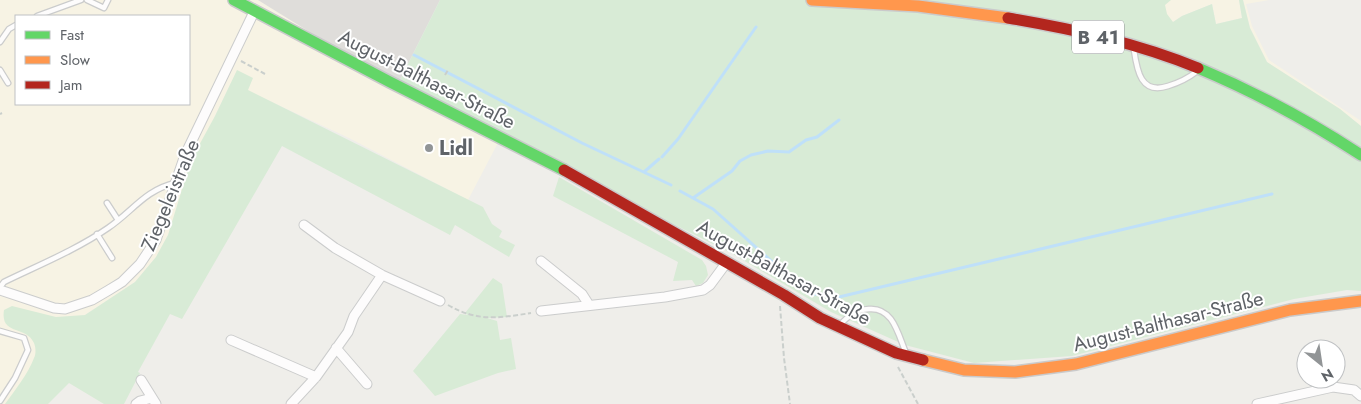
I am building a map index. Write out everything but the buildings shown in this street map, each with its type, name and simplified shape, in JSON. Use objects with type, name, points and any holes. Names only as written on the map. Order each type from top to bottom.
[{"type":"main road","name":"August-Balthasar-Straße","points":[[234,0],[390,82],[549,161],[784,295],[820,318],[907,357],[964,370],[1015,372],[1076,364],[1290,310],[1337,302],[1361,301]]},
{"type":"main road","name":"B 41","points":[[812,0],[917,6],[1007,18],[1084,33],[1133,47],[1222,79],[1289,110],[1361,155]]},
{"type":"street","name":"Ziegeleistraße","points":[[0,289],[54,308],[65,309],[92,300],[109,290],[122,282],[140,264],[156,240],[185,155],[254,12]]},
{"type":"street","points":[[304,225],[335,248],[382,275],[440,300]]},
{"type":"street","points":[[541,261],[582,294],[589,305]]},
{"type":"street","points":[[541,311],[665,298],[703,290],[710,285],[726,262]]},
{"type":"street","points":[[291,404],[316,378],[348,332],[362,302],[382,275]]},
{"type":"street","points":[[231,340],[316,378]]},
{"type":"street","points":[[336,348],[368,384]]},
{"type":"street","points":[[136,404],[154,401],[141,380]]},
{"type":"street","points":[[1257,404],[1333,388],[1354,390],[1361,396]]},
{"type":"lane","points":[[40,15],[81,0]]},
{"type":"lane","points":[[87,0],[104,8],[108,0]]},
{"type":"lane","points":[[0,42],[9,29],[15,26]]},
{"type":"lane","points":[[1133,47],[1137,70],[1145,84],[1150,88],[1159,89],[1172,85],[1188,78],[1198,70]]},
{"type":"lane","points":[[0,70],[8,83]]},
{"type":"lane","points":[[0,289],[4,282],[80,245],[118,220],[144,197],[161,186],[176,182]]},
{"type":"lane","points":[[107,202],[118,220]]},
{"type":"lane","points":[[97,234],[112,258]]},
{"type":"lane","points":[[839,327],[850,314],[861,309],[875,308],[885,312],[893,323],[907,357]]},
{"type":"lane","points":[[0,331],[24,338],[28,350],[19,371],[0,401]]},
{"type":"path","points":[[232,57],[265,74]]},
{"type":"path","points":[[446,74],[448,70]]},
{"type":"path","points":[[784,295],[780,305],[790,404]]},
{"type":"path","points":[[440,300],[468,315],[487,318],[507,317],[541,311]]},
{"type":"path","points":[[896,353],[898,367],[918,404]]},
{"type":"shaded area","points":[[0,0],[258,0],[397,86],[501,137],[468,200],[349,138],[231,83],[215,116],[168,235],[156,257],[135,282],[85,315],[48,404],[0,404]]},
{"type":"shaded area","points":[[258,0],[440,0],[397,86]]},
{"type":"shaded area","points":[[1093,0],[1239,0],[1242,18],[1216,24],[1212,4],[1182,16],[1173,22]]},
{"type":"shaded area","points":[[1243,0],[1269,0],[1246,4],[1252,26],[1269,60],[1361,121],[1361,126],[1340,109],[1267,62],[1250,28]]},
{"type":"green space","points":[[440,0],[1171,0],[1165,5],[1167,14],[1173,22],[1182,16],[1212,4],[1216,24],[1242,18],[1239,0],[1243,0],[1250,28],[1267,62],[1340,109],[1361,126],[1361,291],[1347,290],[1294,299],[1072,356],[974,363],[905,345],[831,312],[731,253],[397,86]]},
{"type":"green space","points":[[237,70],[253,78],[248,90],[483,207],[492,224],[502,231],[499,237],[515,245],[509,257],[455,225],[450,235],[282,146],[182,319],[170,314],[138,372],[140,373],[124,404],[104,404],[69,383],[48,404],[5,404],[21,382],[36,351],[30,337],[6,324],[4,310],[12,306],[56,317],[85,315],[135,282],[156,257],[168,235],[191,160]]},
{"type":"green space","points":[[559,177],[702,260],[708,275],[703,283],[696,286],[692,280],[673,281],[678,262],[553,196]]},
{"type":"green space","points":[[493,278],[502,284],[507,317],[487,318],[497,321],[500,340],[511,338],[516,369],[498,373],[435,396],[413,371],[460,314],[468,315],[465,313]]},
{"type":"waterway","points":[[662,157],[678,139],[756,27]]},
{"type":"waterway","points":[[414,55],[582,143],[671,185]]},
{"type":"waterway","points":[[693,198],[732,171],[740,161],[751,155],[768,151],[789,152],[806,140],[817,137],[839,120]]},
{"type":"waterway","points":[[644,172],[659,159]]},
{"type":"waterway","points":[[680,191],[713,209],[787,275],[814,294],[839,297],[1272,194]]},
{"type":"traffic: fast","points":[[234,0],[564,170]]},
{"type":"traffic: fast","points":[[1198,68],[1281,108],[1322,130],[1361,155]]},
{"type":"traffic: slow","points":[[812,0],[918,6],[1008,18]]},
{"type":"traffic: slow","points":[[923,360],[964,370],[1015,372],[1076,364],[1290,310],[1361,301]]},
{"type":"traffic: jam","points":[[1008,18],[1057,27],[1128,44],[1198,68]]},
{"type":"traffic: jam","points":[[564,170],[784,295],[820,318],[896,353],[923,360]]},
{"type":"place","name":"Lidl","points":[[429,148]]}]
